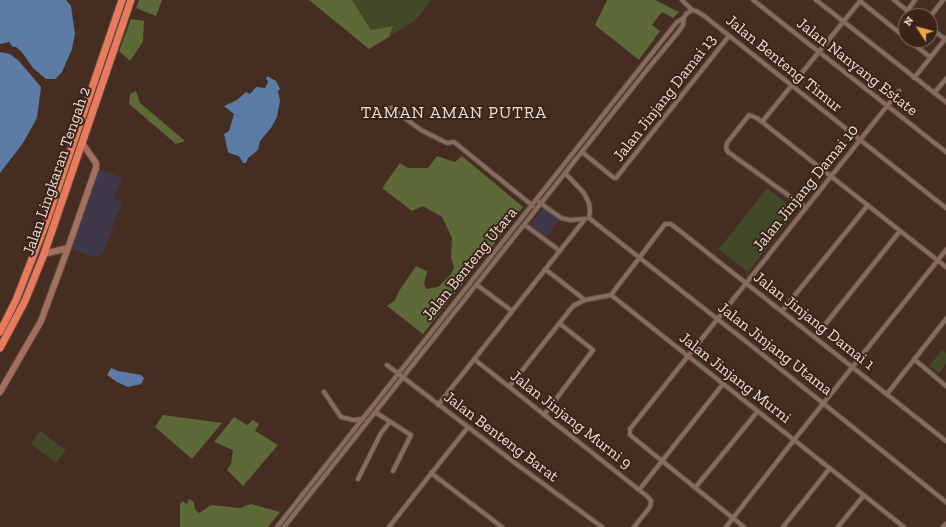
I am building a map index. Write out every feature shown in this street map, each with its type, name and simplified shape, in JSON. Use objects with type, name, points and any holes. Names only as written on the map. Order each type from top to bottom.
[{"type":"highway","name":"Jalan Lingkaran Tengah 2","points":[[0,332],[16,300],[46,223],[122,0]]},
{"type":"highway","name":"Jalan Lingkaran Tengah 2","points":[[0,348],[25,301],[44,254],[131,0]]},
{"type":"street","name":"Jalan Benteng Timur","points":[[682,0],[692,10],[703,15],[946,208]]},
{"type":"street","name":"Jalan Nanyang Estate","points":[[753,0],[946,152]]},
{"type":"street","points":[[816,0],[946,102]]},
{"type":"street","points":[[894,0],[905,8]]},
{"type":"street","points":[[937,8],[943,0]]},
{"type":"street","points":[[762,122],[860,1],[898,32]]},
{"type":"street","name":"Jalan Benteng Utara","points":[[284,527],[679,31],[683,25],[686,14],[692,10]]},
{"type":"street","name":"Jalan Benteng Utara","points":[[276,527],[677,22],[684,18]]},
{"type":"street","name":"Jalan Jinjang Damai 13","points":[[582,152],[614,178],[616,178],[729,36]]},
{"type":"street","points":[[914,78],[945,39]]},
{"type":"street","points":[[918,48],[930,58]]},
{"type":"street","points":[[934,93],[946,79]]},
{"type":"street","name":"Jalan Jinjang Damai 10","points":[[662,461],[630,435],[630,429],[899,91]]},
{"type":"street","points":[[390,108],[421,130],[447,143],[454,142],[537,209]]},
{"type":"street","points":[[806,208],[728,152],[726,148],[727,143],[749,115],[757,118],[946,267]]},
{"type":"street","points":[[0,392],[22,357],[41,321],[96,168],[96,163],[82,143]]},
{"type":"street","points":[[438,405],[587,218],[590,211],[584,193],[565,173]]},
{"type":"street","points":[[536,200],[561,218],[570,220],[587,218]]},
{"type":"street","points":[[782,311],[868,205]]},
{"type":"street","name":"Jalan Jinjang Utama","points":[[587,218],[824,403],[946,502]]},
{"type":"street","points":[[525,224],[560,251]]},
{"type":"street","name":"Jalan Jinjang Damai 1","points":[[640,258],[665,224],[671,224],[946,441]]},
{"type":"street","points":[[815,337],[900,231]]},
{"type":"street","points":[[44,254],[68,248]]},
{"type":"street","points":[[726,527],[946,250]]},
{"type":"street","points":[[509,387],[573,306],[585,300],[612,295],[640,258]]},
{"type":"street","points":[[546,269],[585,300]]},
{"type":"street","points":[[477,285],[512,312]]},
{"type":"street","name":"Jalan Jinjang Murni","points":[[612,295],[904,527]]},
{"type":"street","points":[[887,394],[946,321]]},
{"type":"street","points":[[544,415],[593,350],[559,323]]},
{"type":"street","points":[[425,339],[430,344]]},
{"type":"street","name":"Jalan Jinjang Murni 9","points":[[474,359],[651,501],[650,507],[634,527]]},
{"type":"street","points":[[914,359],[946,386]]},
{"type":"street","name":"Jalan Benteng Barat","points":[[387,365],[438,405],[602,527]]},
{"type":"street","points":[[639,490],[723,384]]},
{"type":"street","points":[[324,392],[341,417],[358,420],[363,418]]},
{"type":"street","points":[[696,488],[758,411]]},
{"type":"street","points":[[375,412],[411,435],[393,471]]},
{"type":"street","points":[[358,479],[381,433],[390,422]]},
{"type":"street","points":[[389,527],[468,427]]},
{"type":"street","points":[[662,461],[744,527]]},
{"type":"street","points":[[784,527],[830,468]]},
{"type":"street","points":[[432,473],[502,527]]},
{"type":"street","points":[[838,527],[864,495]]},
{"type":"shaded area","points":[[99,170],[122,177],[114,198],[122,202],[104,251],[98,256],[91,257],[72,249]]},
{"type":"shaded area","points":[[544,207],[560,219],[545,238],[529,226]]},
{"type":"green space","points":[[139,0],[162,0],[156,16],[136,8]]},
{"type":"green space","points":[[309,0],[352,0],[371,30],[393,26],[389,37],[369,49]]},
{"type":"green space","points":[[352,0],[431,0],[417,19],[389,37],[393,26],[371,30]]},
{"type":"green space","points":[[607,0],[655,0],[679,12],[673,18],[662,12],[652,25],[660,31],[639,60],[595,25]]},
{"type":"green space","points":[[131,19],[144,21],[143,42],[130,61],[119,51]]},
{"type":"green space","points":[[136,91],[140,103],[185,141],[176,144],[129,104],[130,94]]},
{"type":"green space","points":[[437,156],[455,162],[462,156],[523,207],[423,334],[387,306],[395,300],[399,291],[416,266],[427,271],[424,284],[426,289],[438,287],[451,274],[454,267],[451,258],[452,238],[442,217],[423,206],[412,211],[382,188],[400,163],[408,168],[428,168]]},
{"type":"green space","points":[[767,188],[796,211],[748,272],[719,249]]},
{"type":"green space","points":[[942,350],[946,353],[946,364],[939,373],[929,366]]},
{"type":"green space","points":[[163,415],[222,423],[192,459],[155,427]]},
{"type":"green space","points":[[234,417],[247,425],[253,420],[259,424],[255,431],[278,445],[243,486],[227,470],[231,464],[233,450],[214,442]]},
{"type":"green space","points":[[40,431],[66,450],[56,463],[31,444]]},
{"type":"green space","points":[[189,499],[194,502],[195,509],[199,513],[211,505],[240,508],[251,504],[280,512],[268,527],[180,527],[180,505],[182,501],[187,504]]},
{"type":"water","points":[[0,0],[66,0],[71,6],[75,34],[72,49],[62,72],[55,79],[46,79],[33,68],[21,51],[16,47],[13,47],[9,42],[0,44]]},
{"type":"water","points":[[0,52],[10,54],[19,61],[41,87],[37,118],[23,143],[0,173]]},
{"type":"water","points":[[267,76],[276,81],[280,89],[278,91],[280,101],[277,117],[271,128],[260,141],[258,150],[248,158],[246,163],[243,163],[239,156],[228,152],[224,134],[229,131],[234,114],[224,106],[237,100],[246,92],[250,94],[256,87],[265,88],[268,82],[266,78]]},
{"type":"water","points":[[111,368],[118,371],[141,375],[144,378],[141,384],[128,387],[107,375]]},
{"type":"district","name":"TAMAN AMAN PUTRA","points":[[454,113]]}]
